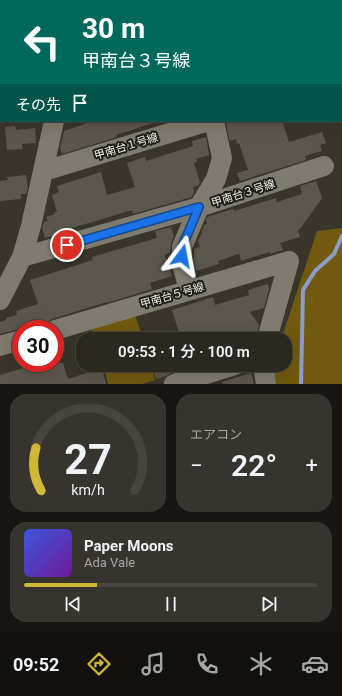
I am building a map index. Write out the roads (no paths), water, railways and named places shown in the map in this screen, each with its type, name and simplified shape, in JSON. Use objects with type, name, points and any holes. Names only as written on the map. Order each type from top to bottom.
[{"type":"street","points":[[0,300],[22,257],[44,171],[54,122]]},
{"type":"street","name":"甲南台１号線","points":[[44,171],[206,122]]},
{"type":"street","points":[[188,290],[182,264],[182,247],[199,207],[216,178],[222,158],[214,122]]},
{"type":"street","name":"甲南台３号線","points":[[22,257],[199,207],[324,166]]},
{"type":"street","name":"甲南台５号線","points":[[64,327],[289,261],[269,332]]},
{"type":"street","points":[[0,346],[12,343]]},
{"type":"street","points":[[174,384],[213,372]]},
{"type":"street","points":[[264,372],[266,384]]},
{"type":"waterway","points":[[301,384],[303,290],[315,271],[334,254],[342,236]]}]
